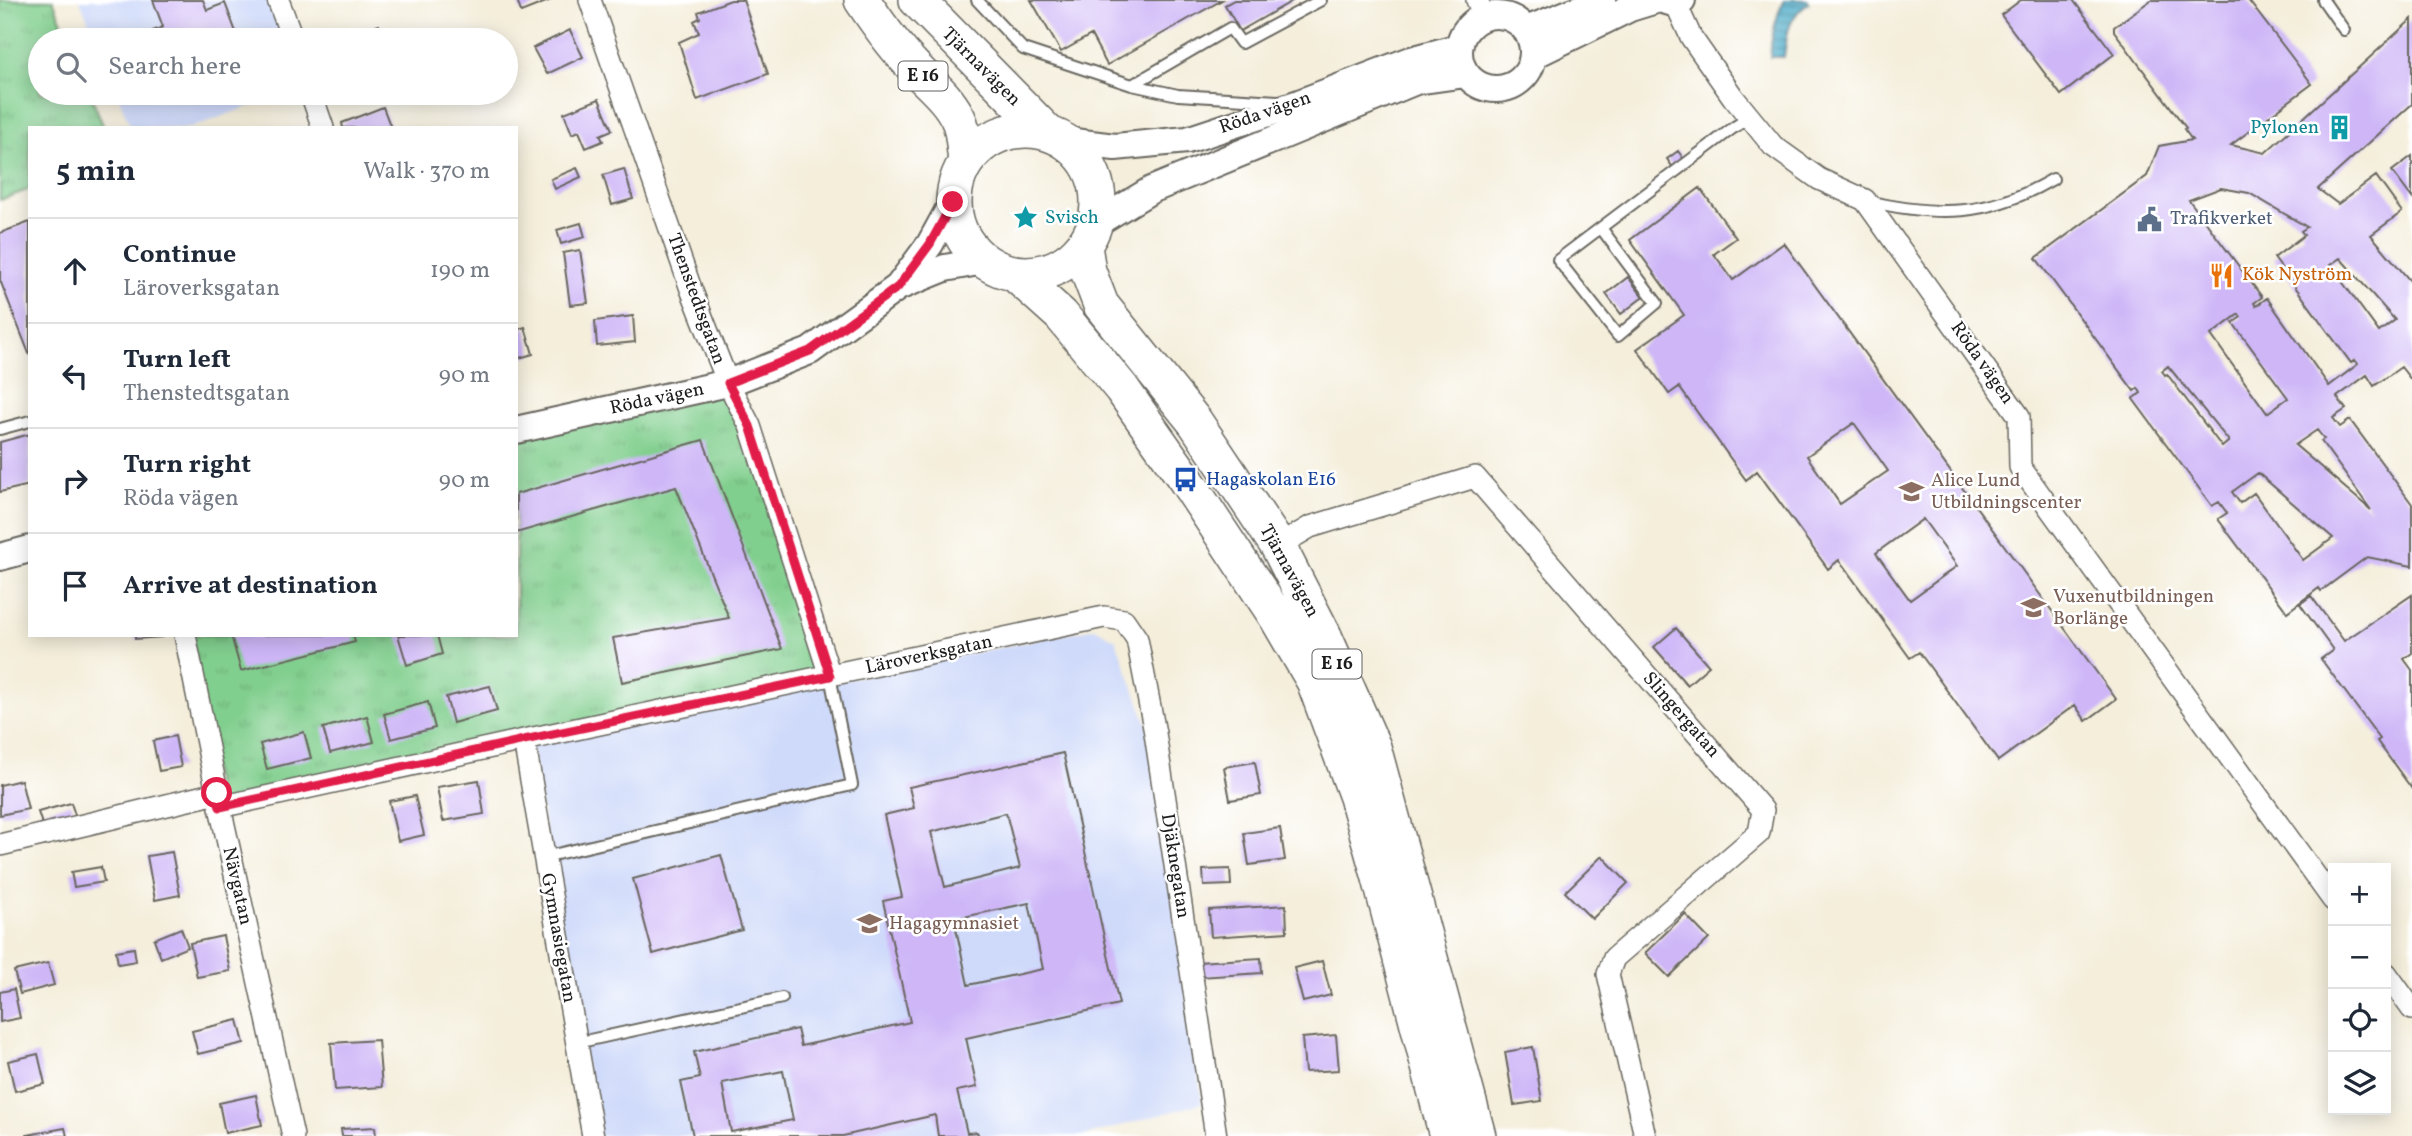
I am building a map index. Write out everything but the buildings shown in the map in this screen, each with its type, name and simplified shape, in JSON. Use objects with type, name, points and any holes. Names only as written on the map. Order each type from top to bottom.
[{"type":"highway","name":"E 16","points":[[862,0],[914,68],[943,95],[963,134],[966,161]]},
{"type":"highway","name":"Tjärnavägen","points":[[917,0],[1056,137]]},
{"type":"highway","points":[[1028,129],[1056,137],[1087,164],[1094,178],[1098,193],[1089,235],[1065,263],[1053,269],[1027,274],[999,267],[968,245],[957,225],[953,202],[956,181],[966,161],[985,142],[1010,131],[1028,129]]},
{"type":"highway","name":"Tjärnavägen","points":[[1089,235],[1093,288],[1101,304],[1195,422],[1278,546],[1324,636],[1373,747],[1478,1136]]},
{"type":"highway","name":"Tjärnavägen","points":[[999,267],[1061,315],[1122,389],[1186,480],[1276,617],[1314,681],[1357,797],[1447,1136]]},
{"type":"street","points":[[278,0],[288,28]]},
{"type":"street","name":"Thenstedtsgatan","points":[[590,0],[691,289],[728,383],[750,426],[830,676]]},
{"type":"street","points":[[1530,42],[1602,0]]},
{"type":"street","name":"Röda vägen","points":[[1530,42],[1630,8],[1669,1],[1691,37],[1773,146],[1819,178],[1865,200],[2020,416],[2020,467],[2328,893]]},
{"type":"street","points":[[1480,8],[1507,16],[1530,42],[1531,66],[1525,76],[1507,88],[1495,90],[1474,83],[1466,75],[1459,56],[1459,47],[1467,28],[1480,8]]},
{"type":"street","name":"Röda vägen","points":[[1056,137],[1115,147],[1186,139],[1299,103],[1411,60],[1459,47]]},
{"type":"street","name":"Röda vägen","points":[[1089,235],[1151,190],[1416,81],[1466,75]]},
{"type":"street","points":[[315,105],[322,126]]},
{"type":"street","name":"Röda vägen","points":[[898,287],[930,244],[953,202]]},
{"type":"street","name":"Röda vägen","points":[[518,430],[728,383],[810,351],[898,287],[945,268],[999,267]]},
{"type":"street","name":"Slingergatan","points":[[1278,546],[1310,527],[1475,477],[1763,810],[1759,833],[1614,958],[1608,974],[1645,1136]]},
{"type":"street","points":[[0,557],[28,550]]},
{"type":"street","name":"Läroverksgatan","points":[[0,845],[524,740],[1104,617]]},
{"type":"street","name":"Djäknegatan","points":[[1104,617],[1124,620],[1137,639],[1155,733],[1216,1136]]},
{"type":"street","name":"Nävgatan","points":[[185,637],[218,800],[293,1136]]},
{"type":"street","name":"Gymnasiegatan","points":[[524,740],[593,1136]]},
{"type":"street","points":[[2391,980],[2412,1009]]},
{"type":"lane","points":[[977,0],[1023,49],[1132,85],[1178,95],[1299,103]]},
{"type":"lane","points":[[1132,85],[1230,27],[1241,43],[1321,0]]},
{"type":"lane","points":[[2323,0],[2344,30]]},
{"type":"lane","points":[[1601,228],[1657,303],[1618,336],[1558,260],[1750,117]]},
{"type":"lane","points":[[1865,200],[1942,213],[1982,208],[2017,198],[2053,179]]},
{"type":"lane","points":[[0,429],[28,422]]},
{"type":"lane","points":[[544,857],[852,785],[830,676]]},
{"type":"lane","points":[[576,1044],[782,998]]},
{"type":"shaded area","points":[[80,0],[269,0],[280,28],[91,28]]},
{"type":"shaded area","points":[[122,105],[253,105],[195,126],[130,126]]},
{"type":"shaded area","name":"Hagagymnasiet","points":[[1095,628],[1116,640],[1150,732],[1202,1103],[1084,1136],[598,1136],[531,745]]},
{"type":"green space","points":[[0,0],[53,0],[64,28],[28,28],[28,105],[95,105],[103,126],[28,126],[28,190],[0,200]]},
{"type":"green space","points":[[728,383],[830,676],[220,807],[185,637],[518,637],[518,430]]},
{"type":"water","points":[[1784,0],[1809,2],[1793,20],[1784,57],[1770,57],[1774,28]]},
{"type":"place","name":"Pylonen","points":[[2339,128]]},
{"type":"place","name":"Svisch","points":[[1025,218]]},
{"type":"place","name":"Trafikverket","points":[[2150,219]]},
{"type":"place","name":"Kök Nyström","points":[[2222,275]]},
{"type":"place","name":"Hagaskolan E16","points":[[1186,480]]},
{"type":"place","name":"Alice Lund Utbildningscenter","points":[[1911,492]]},
{"type":"place","name":"Vuxenutbildningen Borlänge","points":[[2033,608]]},
{"type":"place","name":"Hagagymnasiet","points":[[869,924]]},
{"type":"route","points":[[217,793],[220,807],[830,676],[750,426],[728,383],[810,351],[898,287],[930,244],[953,202]]}]
